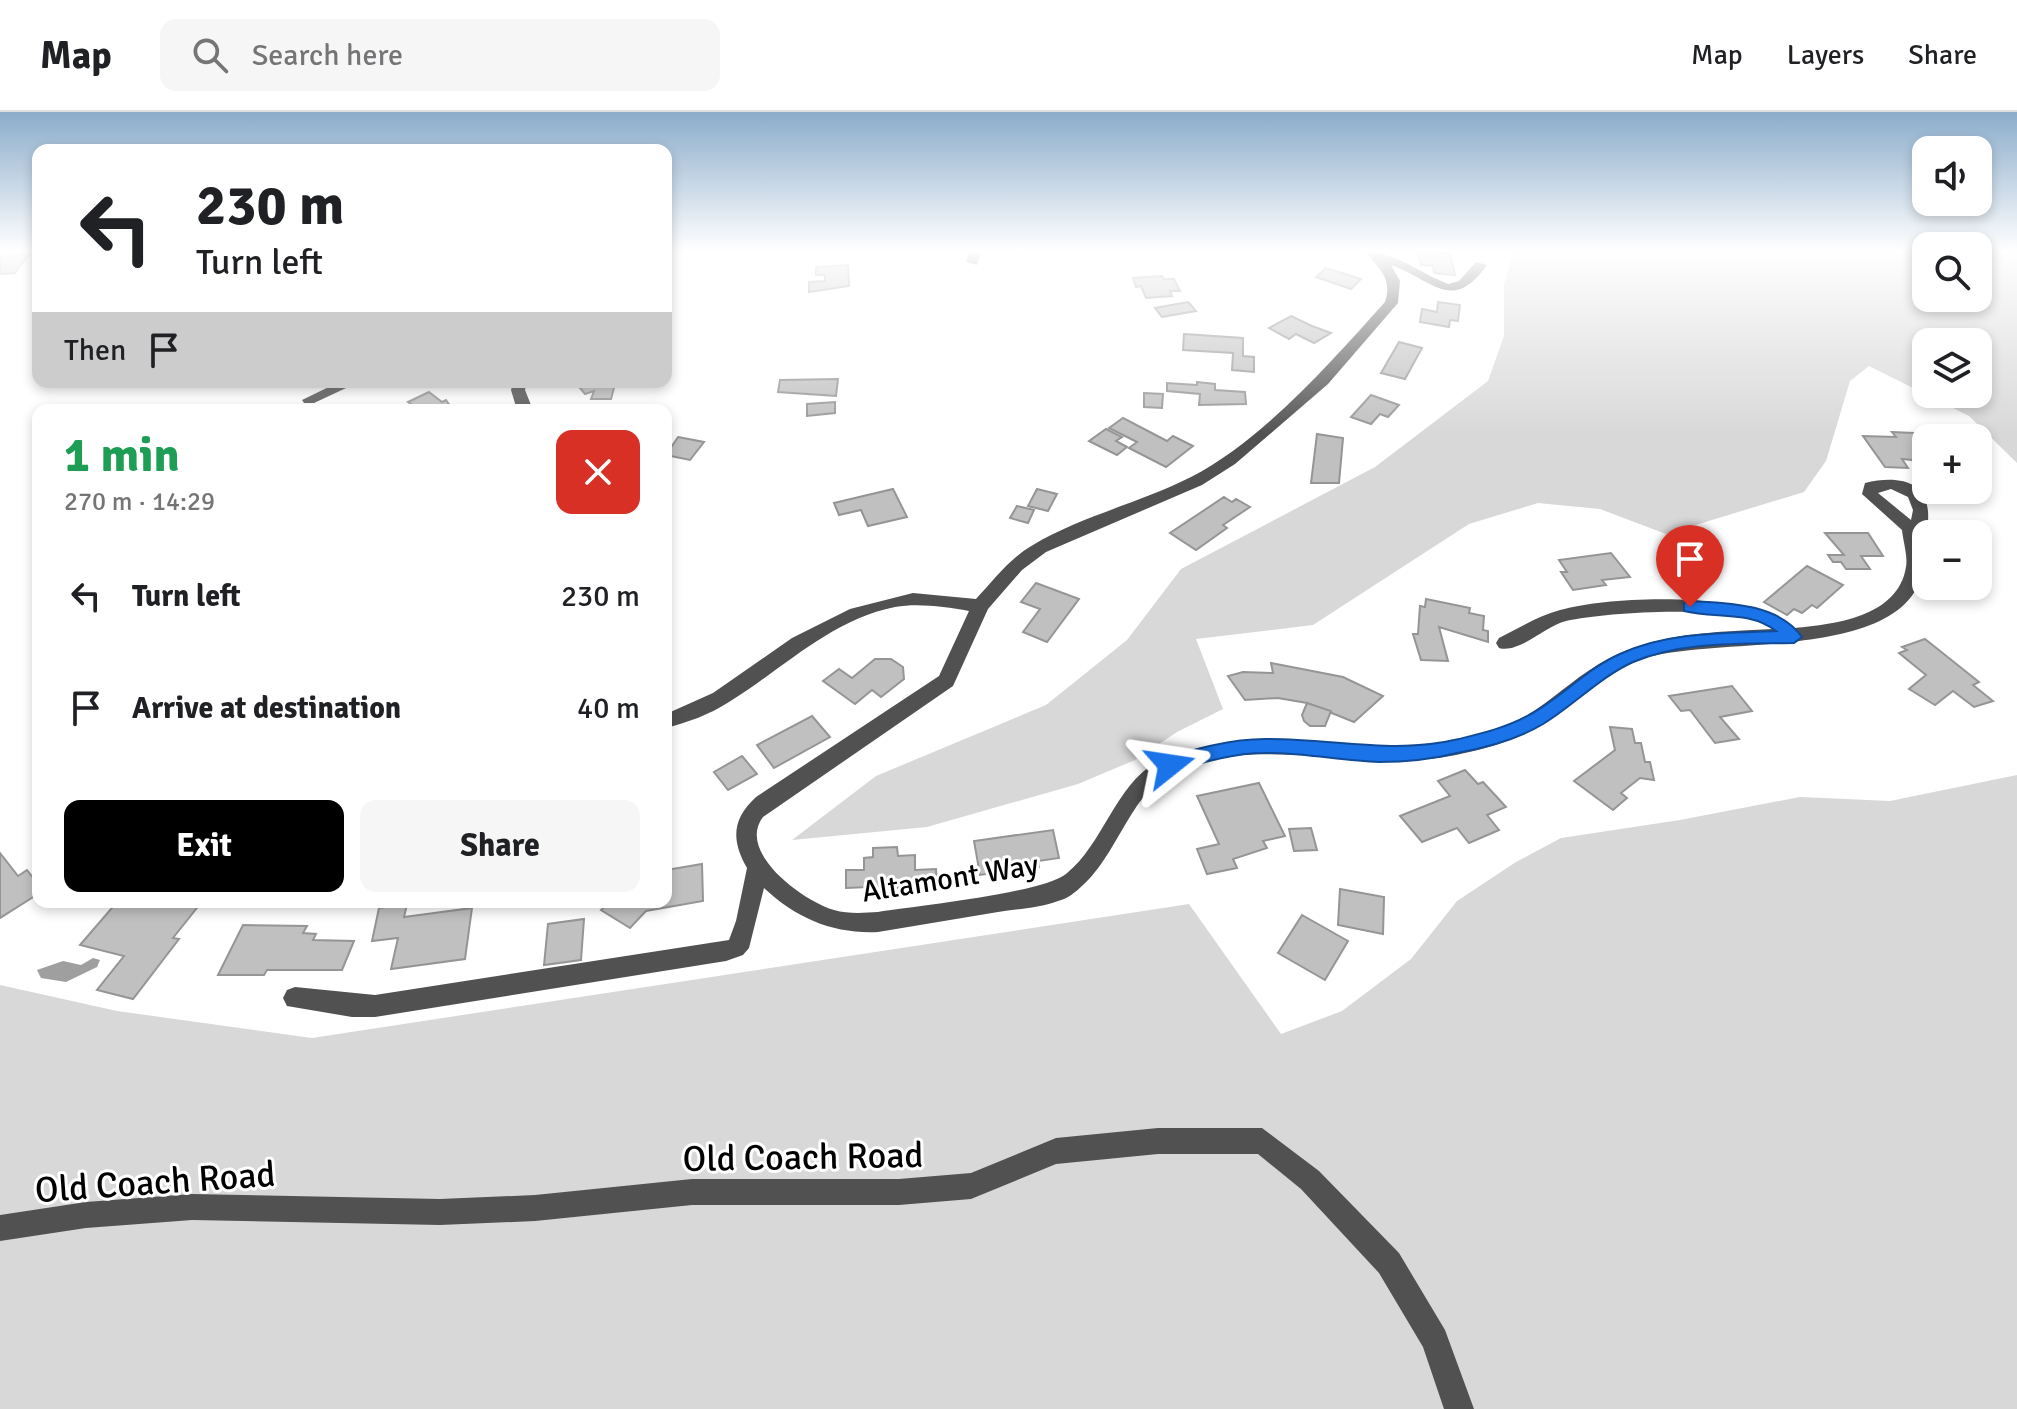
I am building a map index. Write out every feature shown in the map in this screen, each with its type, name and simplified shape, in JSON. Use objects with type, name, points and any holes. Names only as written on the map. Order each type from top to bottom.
[{"type":"street","name":"Altamont Way","points":[[1383,313],[1323,381],[1260,438],[1196,481],[1040,548],[998,583],[980,606],[946,681],[751,814],[745,828],[745,843],[758,865],[780,890],[826,918],[850,923],[1055,893],[1074,883],[1088,869],[1138,793],[1170,765],[1231,748],[1266,746],[1381,755],[1456,747],[1506,733],[1536,720],[1590,680],[1624,659],[1643,652],[1706,640],[1794,637],[1863,623],[1892,607],[1909,586],[1916,562],[1910,528]]},
{"type":"street","points":[[309,400],[338,388]]},
{"type":"street","points":[[672,719],[712,705],[738,690],[768,664],[801,642],[888,603],[912,599],[980,606]]},
{"type":"street","points":[[1505,643],[1565,615],[1690,607],[1734,609],[1772,619],[1794,637]]},
{"type":"street","points":[[295,998],[375,1006],[726,951],[739,946],[745,935],[750,892],[758,865]]},
{"type":"street","name":"Old Coach Road","points":[[0,1228],[86,1215],[192,1207],[440,1212],[535,1208],[692,1192],[899,1192],[971,1186],[1056,1151],[1158,1141],[1262,1141],[1310,1180],[1389,1263],[1435,1340],[1459,1409]]},
{"type":"shaded area","points":[[1504,313],[2017,313],[2017,463],[1992,439],[1992,424],[1977,424],[1953,408],[1992,408],[1992,328],[1912,328],[1912,388],[1869,366],[1850,381],[1826,461],[1804,492],[1666,534],[1600,509],[1538,503],[1469,524],[1313,625],[1196,639],[1223,709],[1177,732],[1135,760],[1078,784],[927,827],[792,840],[876,776],[1046,705],[1127,640],[1181,569],[1375,467],[1488,381],[1504,336]]},
{"type":"shaded area","points":[[2017,775],[2017,1409],[0,1409],[0,985],[117,1011],[312,1038],[1189,904],[1281,1034],[1342,1011],[1411,959],[1457,901],[1516,862],[1561,838],[1800,797],[1890,801]]},
{"type":"shaded area","points":[[93,958],[100,960],[97,967],[66,982],[41,978],[37,970],[63,961],[81,965]]},
{"type":"building","points":[[1159,313],[1187,313],[1162,317]]},
{"type":"building","points":[[1421,313],[1459,313],[1458,321],[1450,320],[1449,327],[1420,322]]},
{"type":"building","points":[[1291,316],[1331,333],[1314,343],[1296,334],[1289,339],[1269,328]]},
{"type":"building","points":[[1184,334],[1243,338],[1243,356],[1254,357],[1254,372],[1232,370],[1233,353],[1183,350]]},
{"type":"building","points":[[1399,342],[1422,348],[1405,379],[1381,373]]},
{"type":"building","points":[[838,379],[836,396],[778,392],[780,380]]},
{"type":"building","points":[[1197,382],[1215,384],[1215,390],[1245,392],[1246,404],[1199,405],[1200,394],[1167,391],[1167,383],[1197,385]]},
{"type":"building","points":[[580,388],[614,388],[611,399],[591,399],[594,391],[585,394]]},
{"type":"building","points":[[429,392],[449,404],[411,404],[408,402]]},
{"type":"building","points":[[1144,393],[1163,394],[1162,408],[1144,407]]},
{"type":"building","points":[[1371,395],[1399,405],[1388,417],[1380,414],[1371,424],[1351,417]]},
{"type":"building","points":[[835,402],[835,413],[807,416],[807,404]]},
{"type":"building","points":[[1123,418],[1167,441],[1173,436],[1193,446],[1166,467],[1129,448],[1137,442],[1109,428]]},
{"type":"building","points":[[1106,429],[1122,437],[1116,441],[1127,447],[1117,455],[1089,441]]},
{"type":"building","points":[[1892,432],[1912,433],[1912,460],[1902,459],[1908,468],[1885,467],[1863,436],[1896,437]]},
{"type":"building","points":[[1317,434],[1343,438],[1339,483],[1311,483]]},
{"type":"building","points":[[678,437],[704,442],[690,460],[672,456],[672,446]]},
{"type":"building","points":[[893,489],[907,517],[868,526],[861,510],[839,515],[834,503]]},
{"type":"building","points":[[1037,489],[1057,494],[1048,511],[1028,506]]},
{"type":"building","points":[[1224,497],[1232,502],[1236,499],[1250,507],[1223,525],[1227,528],[1196,550],[1170,533]]},
{"type":"building","points":[[1017,506],[1034,510],[1028,523],[1010,518]]},
{"type":"building","points":[[1825,533],[1868,533],[1883,556],[1861,556],[1870,569],[1846,569],[1841,562],[1833,562],[1828,555],[1844,555]]},
{"type":"building","points":[[1611,553],[1630,577],[1602,580],[1606,585],[1573,590],[1561,572],[1567,572],[1559,560]]},
{"type":"building","points":[[1807,566],[1843,585],[1817,608],[1812,605],[1802,613],[1794,609],[1787,615],[1764,602]]},
{"type":"building","points":[[1036,583],[1079,599],[1047,642],[1023,632],[1040,609],[1021,602]]},
{"type":"building","points":[[1426,599],[1470,608],[1469,613],[1484,616],[1483,630],[1488,631],[1488,642],[1439,627],[1448,661],[1421,660],[1413,634],[1418,634],[1420,606],[1425,607]]},
{"type":"building","points":[[1925,639],[1979,682],[1973,685],[1993,701],[1974,707],[1953,691],[1935,705],[1909,689],[1926,675],[1899,653],[1907,650],[1902,647]]},
{"type":"building","points":[[875,659],[891,659],[903,667],[904,679],[881,697],[872,690],[855,704],[823,681],[839,669],[852,678]]},
{"type":"building","points":[[1271,663],[1343,677],[1383,696],[1354,722],[1307,703],[1278,698],[1245,700],[1228,676],[1243,672],[1273,673]]},
{"type":"building","points":[[1732,686],[1752,711],[1720,717],[1739,739],[1715,743],[1690,710],[1681,711],[1669,696]]},
{"type":"building","points":[[1307,703],[1331,711],[1325,726],[1310,726],[1304,721],[1302,715]]},
{"type":"building","points":[[812,716],[830,737],[774,768],[757,745]]},
{"type":"building","points":[[1610,727],[1632,729],[1635,743],[1641,743],[1645,762],[1650,762],[1654,780],[1640,778],[1621,793],[1627,798],[1613,810],[1574,781],[1615,750]]},
{"type":"building","points":[[742,756],[757,774],[728,790],[714,772]]},
{"type":"building","points":[[1465,770],[1478,784],[1483,782],[1506,807],[1487,815],[1499,830],[1469,843],[1457,828],[1422,842],[1400,816],[1450,796],[1438,781]]},
{"type":"building","points":[[1259,783],[1285,836],[1263,841],[1267,848],[1233,859],[1237,868],[1207,874],[1197,849],[1219,844],[1197,796]]},
{"type":"building","points":[[1311,828],[1317,850],[1294,851],[1289,829]]},
{"type":"building","points":[[1053,830],[1059,858],[1038,861],[1039,867],[980,875],[974,841]]},
{"type":"building","points":[[897,847],[898,856],[915,855],[915,870],[936,869],[937,885],[870,890],[869,887],[846,888],[846,870],[864,870],[864,858],[873,857],[873,848]]},
{"type":"building","points":[[0,853],[18,876],[27,870],[32,876],[32,898],[0,918]]},
{"type":"building","points":[[702,864],[703,901],[672,906],[672,869]]},
{"type":"building","points":[[1340,889],[1384,897],[1383,934],[1338,925]]},
{"type":"building","points":[[112,908],[197,908],[173,938],[179,939],[133,999],[97,990],[124,956],[80,945]]},
{"type":"building","points":[[379,908],[406,908],[404,917],[472,908],[465,959],[391,969],[398,938],[372,941]]},
{"type":"building","points":[[663,908],[646,911],[630,928],[601,910]]},
{"type":"building","points":[[1302,915],[1348,941],[1325,980],[1278,953]]},
{"type":"building","points":[[584,919],[581,960],[544,965],[548,924]]},
{"type":"building","points":[[243,925],[307,926],[303,933],[316,934],[313,940],[354,941],[342,970],[267,970],[264,975],[218,975]]},
{"type":"route","points":[[1170,765],[1231,748],[1286,746],[1381,755],[1456,747],[1506,733],[1536,720],[1590,680],[1624,659],[1643,652],[1680,643],[1719,639],[1794,637],[1772,619],[1734,609],[1690,607]]}]
